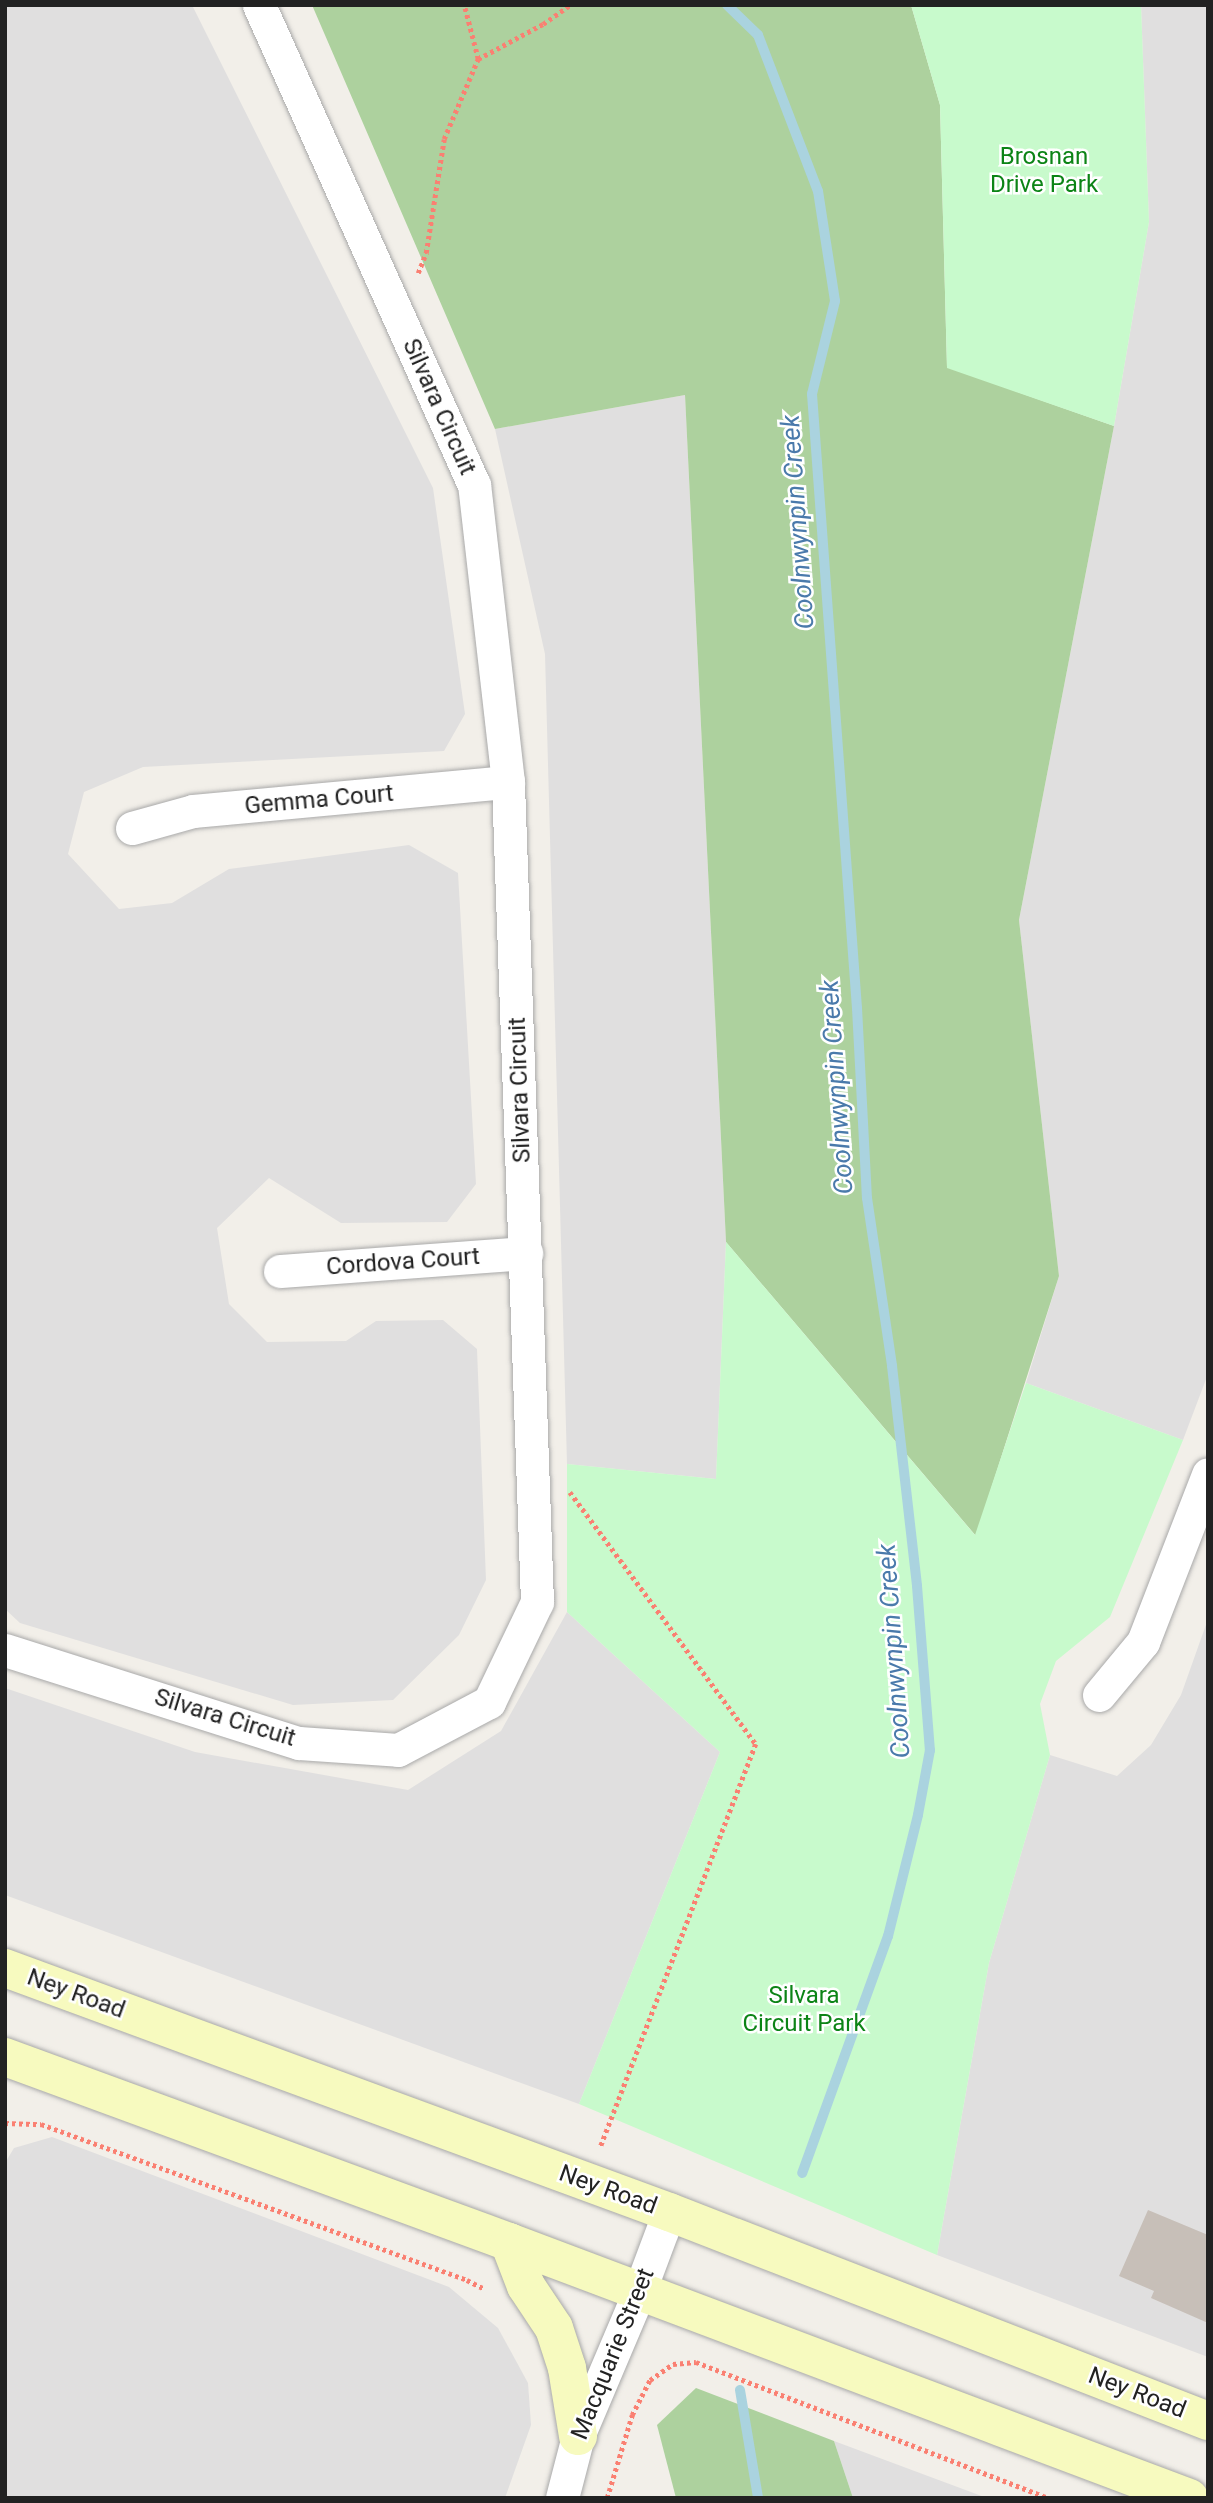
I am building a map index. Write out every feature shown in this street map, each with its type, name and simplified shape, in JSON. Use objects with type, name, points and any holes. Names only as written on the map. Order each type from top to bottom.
[{"type":"main road","name":"Ney Road","points":[[5,1968],[668,2212],[1208,2421]]},
{"type":"main road","points":[[7,2060],[509,2242],[1189,2498]]},
{"type":"main road","points":[[509,2242],[526,2286],[554,2328],[567,2368],[578,2436]]},
{"type":"street","name":"Silvara Circuit","points":[[5,1650],[299,1743],[398,1750],[489,1702],[537,1602],[509,782],[474,485],[259,5]]},
{"type":"street","name":"Gemma Court","points":[[132,828],[193,811],[509,782]]},
{"type":"street","name":"Cordova Court","points":[[280,1271],[526,1253]]},
{"type":"street","points":[[1099,1695],[1143,1642],[1208,1474]]},
{"type":"street","name":"Macquarie Street","points":[[562,2498],[578,2436],[639,2292],[668,2212]]},
{"type":"path","points":[[392,302],[413,284],[426,253],[444,139],[478,59],[464,5]]},
{"type":"path","points":[[478,59],[543,24],[570,5]]},
{"type":"path","points":[[533,1441],[756,1744],[587,2182]]},
{"type":"path","points":[[5,2123],[41,2124],[417,2261],[488,2291]]},
{"type":"path","points":[[607,2498],[632,2415],[650,2381],[673,2364],[696,2362],[1049,2498]]},
{"type":"shaded area","points":[[5,5],[192,5],[433,488],[465,714],[444,751],[143,767],[84,792],[68,854],[119,909],[172,903],[229,869],[409,845],[458,873],[476,1184],[447,1222],[341,1223],[269,1178],[217,1228],[229,1304],[267,1342],[346,1341],[376,1321],[443,1320],[477,1349],[486,1580],[459,1635],[393,1700],[293,1705],[20,1623],[5,1609]]},
{"type":"shaded area","points":[[1141,5],[1208,5],[1208,1374],[1183,1440],[1026,1383],[1059,1276],[1019,920],[1114,426],[1149,222]]},
{"type":"shaded area","points":[[685,395],[726,1242],[716,1479],[567,1464],[545,654],[495,429]]},
{"type":"shaded area","points":[[567,1612],[720,1752],[579,2104],[5,1895],[5,1688],[195,1752],[408,1790],[501,1731]]},
{"type":"shaded area","points":[[1208,1619],[1208,2357],[937,2255],[989,1963],[1050,1755],[1117,1776],[1151,1745],[1181,1695]]},
{"type":"shaded area","points":[[52,2137],[449,2287],[498,2328],[528,2383],[531,2425],[505,2498],[5,2498],[5,2163],[14,2148]]},
{"type":"shaded area","points":[[834,2441],[987,2498],[853,2498]]},
{"type":"green space","points":[[312,5],[911,5],[940,105],[947,367],[1114,426],[1019,920],[1059,1276],[976,1536],[726,1242],[685,395],[495,429]]},
{"type":"green space","name":"Brosnan Drive Park","points":[[911,5],[1141,5],[1149,222],[1114,426],[947,368],[940,105]]},
{"type":"green space","name":"Silvara Circuit Park","points":[[726,1242],[975,1535],[1026,1383],[1183,1440],[1110,1617],[1056,1661],[1040,1704],[1050,1755],[989,1963],[937,2255],[579,2104],[720,1752],[567,1612],[567,1464],[716,1479]]},
{"type":"green space","points":[[696,2388],[834,2441],[853,2498],[676,2498],[657,2425]]},
{"type":"building","points":[[1148,2210],[1208,2235],[1208,2323],[1151,2298],[1154,2291],[1119,2276]]},
{"type":"waterway","name":"Coolnwynpin Creek","points":[[727,5],[758,35],[818,191],[835,301],[812,394],[857,1008],[867,1198],[892,1366],[917,1586],[930,1750],[918,1815],[888,1936],[802,2173]]},
{"type":"waterway","name":"Coolnwynpin Creek","points":[[740,2390],[758,2498]]}]
